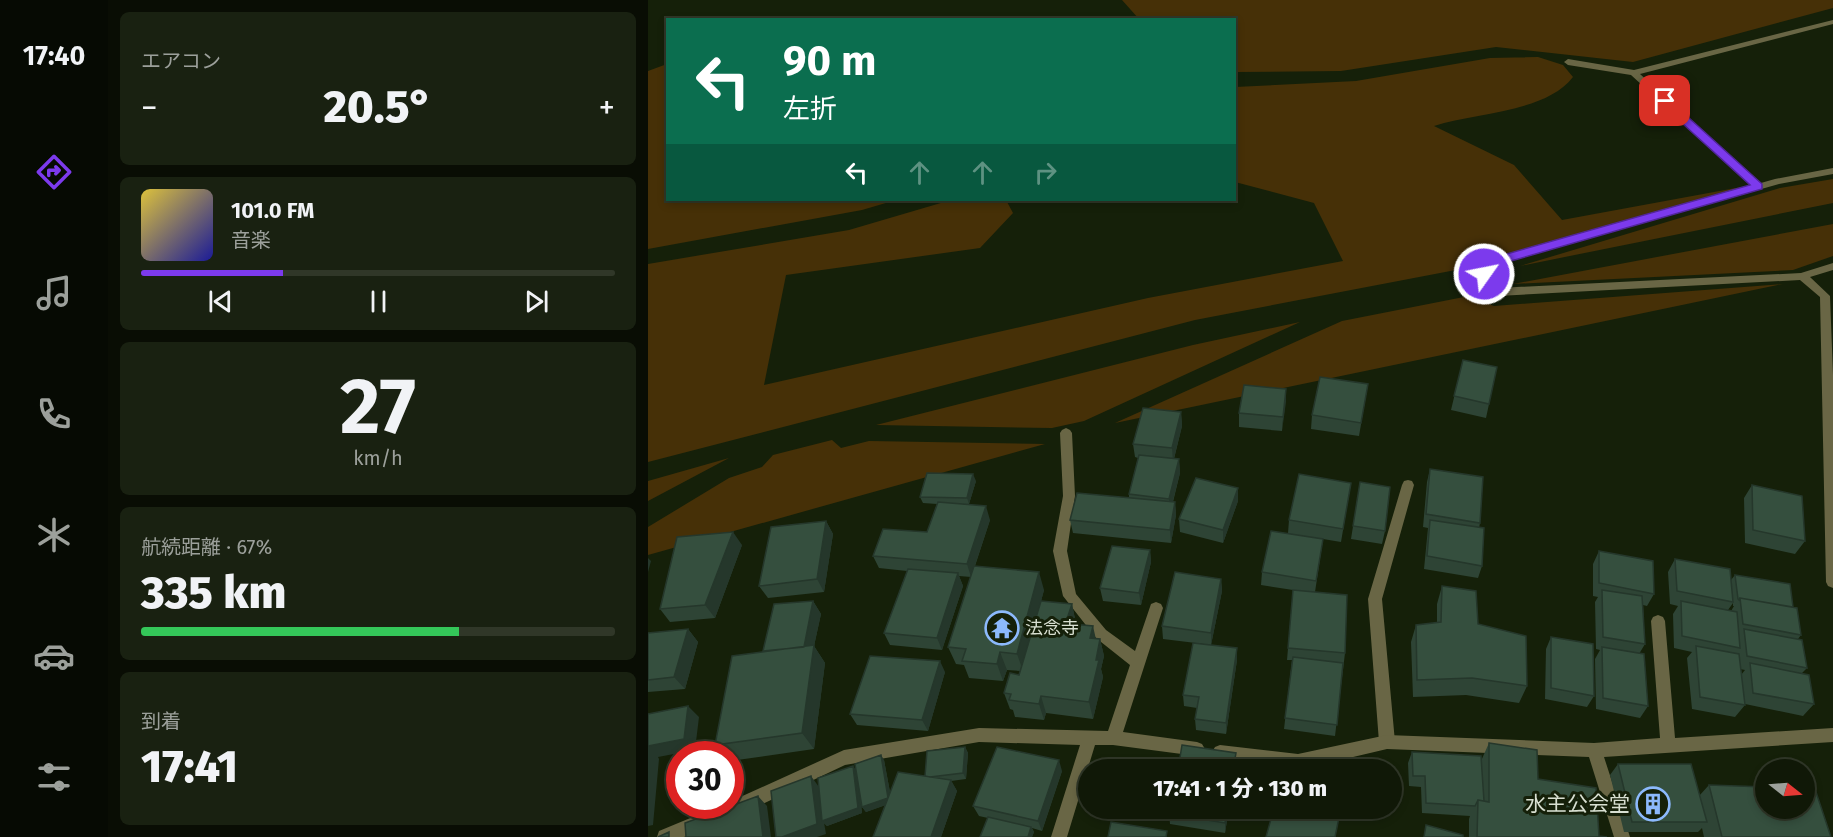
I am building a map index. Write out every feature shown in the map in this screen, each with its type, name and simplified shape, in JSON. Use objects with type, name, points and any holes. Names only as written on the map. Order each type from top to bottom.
[{"type":"street","points":[[1568,63],[1634,73],[1833,22]]},
{"type":"street","points":[[1634,73],[1758,186]]},
{"type":"street","points":[[1833,171],[1758,186],[1493,262],[1475,285],[1498,292],[1802,276],[1833,266]]},
{"type":"street","points":[[1802,276],[1825,296],[1833,582]]},
{"type":"street","points":[[1066,433],[1070,496],[1060,551],[1070,596],[1101,634],[1138,662]]},
{"type":"street","points":[[1387,742],[1375,599],[1408,485]]},
{"type":"street","points":[[1113,738],[1156,608]]},
{"type":"street","points":[[1659,621],[1668,746]]},
{"type":"street","points":[[665,837],[843,758],[979,735],[1113,738],[1298,762],[1387,742],[1594,750],[1833,735]]},
{"type":"street","points":[[1059,837],[1090,737]]},
{"type":"street","points":[[1594,750],[1622,837]]},
{"type":"shaded area","points":[[1122,0],[1833,0],[1833,8],[1633,62],[1496,47],[1341,71],[1236,72],[1236,18],[1138,18]]},
{"type":"shaded area","points":[[1538,57],[1563,65],[1573,77],[1561,89],[1528,105],[1434,126],[1514,165],[1562,220],[1752,185],[1461,269],[1195,320],[648,462],[648,264],[849,230],[948,201],[1007,201],[1013,213],[980,248],[786,275],[764,385],[1148,298],[1343,261],[1314,203],[1236,182],[1236,87],[1356,81],[1490,58]]},
{"type":"shaded area","points":[[666,64],[666,201],[893,201],[862,210],[648,249],[648,71]]},
{"type":"shaded area","points":[[1833,179],[1833,203],[1520,266],[1780,188]]},
{"type":"shaded area","points":[[1833,224],[1833,256],[1793,270],[1513,284]]},
{"type":"shaded area","points":[[1783,284],[1115,423],[1342,321],[1469,296],[1494,306]]},
{"type":"shaded area","points":[[1300,322],[1084,421],[1052,428],[876,425],[1193,345]]},
{"type":"shaded area","points":[[832,440],[841,448],[869,441],[1045,444],[648,555],[648,527],[729,478],[762,467],[773,455]]},
{"type":"shaded area","points":[[729,458],[648,501],[648,481]]},
{"type":"building","points":[[1463,360],[1497,367],[1489,404],[1454,396]]},
{"type":"building","points":[[1320,377],[1368,384],[1361,423],[1312,415]]},
{"type":"building","points":[[1244,385],[1286,389],[1283,417],[1239,413]]},
{"type":"building","points":[[1143,408],[1181,412],[1172,448],[1133,444]]},
{"type":"building","points":[[1139,455],[1179,459],[1169,499],[1129,494]]},
{"type":"building","points":[[1430,469],[1483,477],[1480,523],[1426,514]]},
{"type":"building","points":[[927,473],[973,474],[967,498],[920,497]]},
{"type":"building","points":[[1299,474],[1351,483],[1343,529],[1289,520]]},
{"type":"building","points":[[1196,478],[1238,488],[1223,530],[1179,519]]},
{"type":"building","points":[[1360,482],[1390,487],[1385,531],[1353,526]]},
{"type":"building","points":[[1752,485],[1802,496],[1805,541],[1753,530]]},
{"type":"building","points":[[1077,493],[1175,502],[1170,530],[1070,520]]},
{"type":"building","points":[[938,502],[986,506],[967,564],[873,556],[883,529],[927,532]]},
{"type":"building","points":[[1430,520],[1484,528],[1482,566],[1427,556]]},
{"type":"building","points":[[826,521],[817,579],[759,586],[771,527]]},
{"type":"building","points":[[1271,531],[1323,539],[1316,581],[1262,572]]},
{"type":"building","points":[[733,532],[705,605],[660,609],[677,537]]},
{"type":"building","points":[[1112,546],[1150,550],[1139,593],[1100,588]]},
{"type":"building","points":[[1599,551],[1653,561],[1654,594],[1599,583]]},
{"type":"building","points":[[1675,559],[1730,569],[1733,602],[1677,591]]},
{"type":"building","points":[[974,566],[1039,572],[1017,654],[1000,652],[997,664],[962,661],[966,649],[948,647]]},
{"type":"building","points":[[908,569],[958,573],[937,638],[884,633]]},
{"type":"building","points":[[1175,572],[1221,579],[1211,633],[1162,626]]},
{"type":"building","points":[[1735,575],[1790,584],[1793,607],[1740,598],[1739,600]]},
{"type":"building","points":[[1442,586],[1476,591],[1478,624],[1526,636],[1527,686],[1472,678],[1417,680],[1416,625],[1441,622]]},
{"type":"building","points":[[1293,590],[1347,595],[1345,653],[1288,648]]},
{"type":"building","points":[[1602,590],[1642,596],[1645,644],[1603,637]]},
{"type":"building","points":[[1740,598],[1797,608],[1801,635],[1743,624]]},
{"type":"building","points":[[813,601],[804,647],[763,651],[774,604]]},
{"type":"building","points":[[1041,601],[1072,604],[1068,616],[1074,617],[1072,624],[1093,626],[1090,638],[1100,639],[1096,660],[1099,660],[1089,702],[1041,696],[1039,704],[1009,700],[1011,694],[1004,693],[1010,673],[1019,675]]},
{"type":"building","points":[[1681,601],[1737,612],[1740,648],[1682,636]]},
{"type":"building","points":[[688,629],[674,677],[648,680],[648,633]]},
{"type":"building","points":[[1744,629],[1802,640],[1807,668],[1747,656]]},
{"type":"building","points":[[1551,637],[1593,644],[1594,696],[1551,688]]},
{"type":"building","points":[[1193,643],[1237,648],[1226,723],[1195,719],[1199,697],[1183,695]]},
{"type":"building","points":[[814,645],[802,733],[744,741],[716,741],[732,656]]},
{"type":"building","points":[[1696,646],[1739,654],[1745,705],[1700,697]]},
{"type":"building","points":[[1602,647],[1644,654],[1648,706],[1603,698]]},
{"type":"building","points":[[870,656],[940,661],[922,720],[850,714]]},
{"type":"building","points":[[1293,657],[1343,663],[1337,725],[1285,718]]},
{"type":"building","points":[[1750,663],[1809,675],[1814,704],[1753,693]]},
{"type":"building","points":[[688,706],[684,739],[648,746],[648,714]]},
{"type":"building","points":[[1489,743],[1537,750],[1538,779],[1596,788],[1599,836],[1607,837],[1477,837],[1478,800],[1489,802]]},
{"type":"building","points":[[1182,745],[1236,753],[1235,759],[1180,759]]},
{"type":"building","points":[[965,747],[963,773],[925,776],[927,751]]},
{"type":"building","points":[[997,747],[1059,760],[1038,821],[973,806]]},
{"type":"building","points":[[1412,752],[1481,756],[1484,801],[1478,800],[1475,806],[1426,803],[1425,776],[1413,776]]},
{"type":"building","points":[[881,755],[888,798],[862,807],[855,764]]},
{"type":"building","name":"水主公会堂","points":[[1618,764],[1691,764],[1707,822],[1632,822]]},
{"type":"building","points":[[853,766],[858,808],[822,821],[818,778]]},
{"type":"building","points":[[898,772],[951,780],[931,837],[873,837]]},
{"type":"building","points":[[811,776],[817,824],[782,837],[776,837],[771,791]]},
{"type":"building","points":[[1709,785],[1755,787],[1755,819],[1815,819],[1815,789],[1831,837],[1722,837]]},
{"type":"building","points":[[758,796],[763,837],[686,837],[685,823],[696,819],[744,819],[744,801]]},
{"type":"building","points":[[988,817],[1031,827],[1028,837],[980,837]]},
{"type":"building","points":[[1200,819],[1226,819],[1225,823]]},
{"type":"building","points":[[1271,819],[1339,819],[1335,837],[1266,837]]},
{"type":"building","points":[[1111,822],[1167,831],[1166,837],[1108,837]]},
{"type":"building","points":[[1426,825],[1463,835],[1463,837],[1424,837]]},
{"type":"building","points":[[669,832],[669,837],[658,837]]},
{"type":"place","name":"法念寺","points":[[1002,628]]},
{"type":"place","name":"水主公会堂","points":[[1653,804]]},
{"type":"route","points":[[1484,274],[1493,262],[1758,186],[1665,101]]}]
